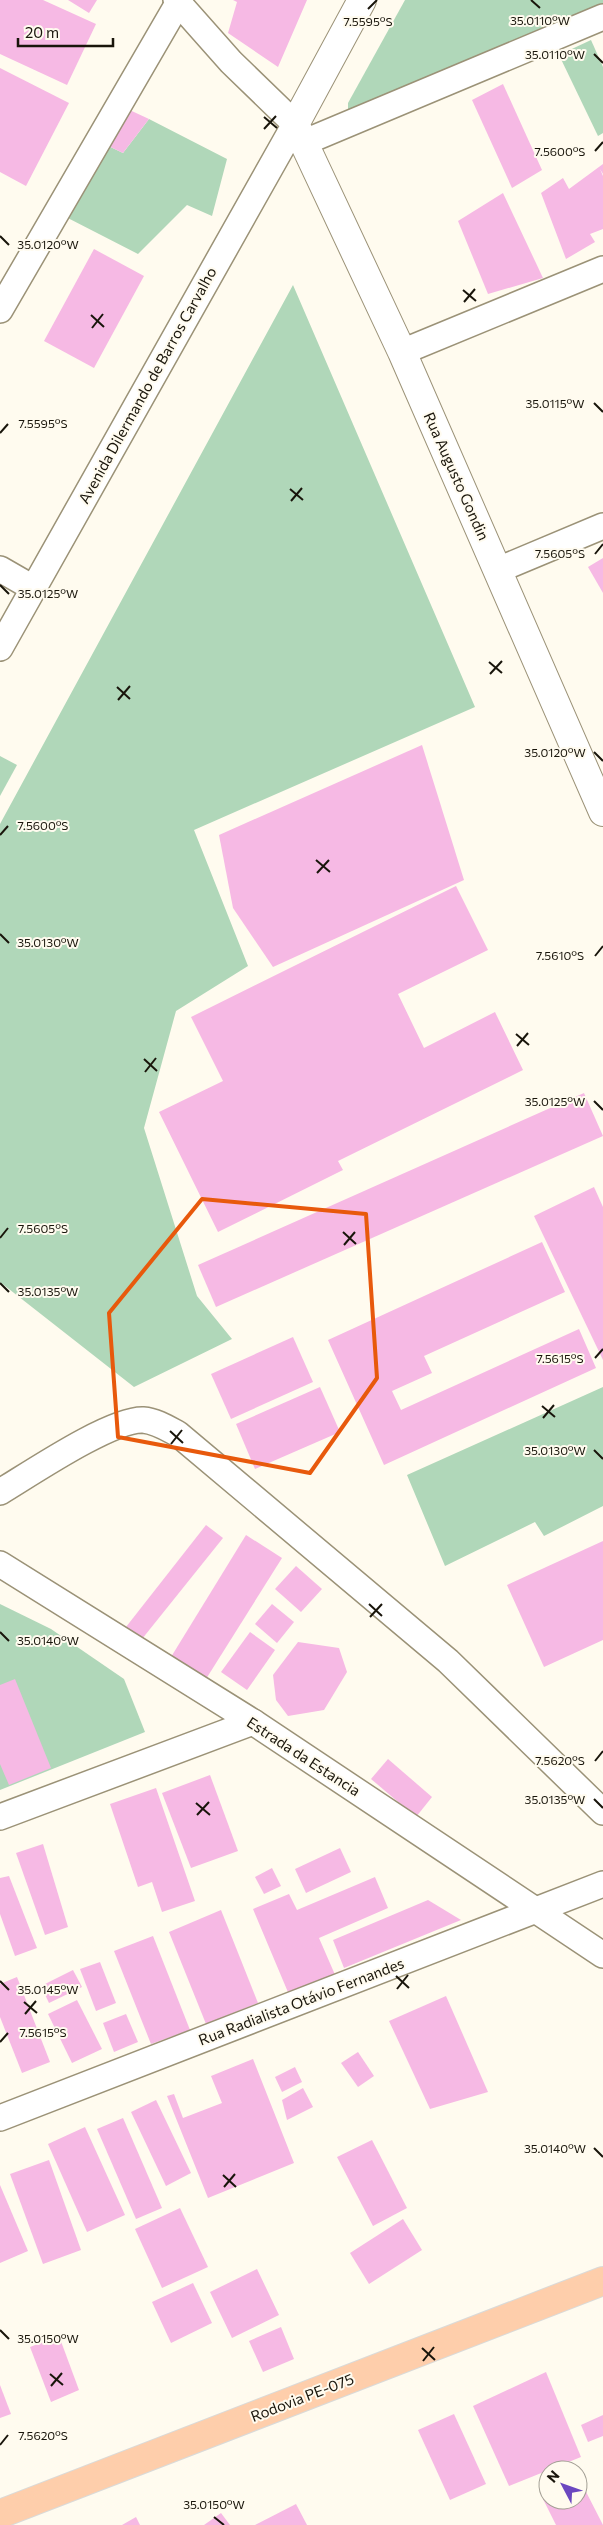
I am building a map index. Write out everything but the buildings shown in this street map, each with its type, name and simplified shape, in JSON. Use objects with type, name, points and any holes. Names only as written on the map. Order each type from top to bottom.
[{"type":"main road","name":"Rodovia PE-075","points":[[0,2514],[603,2280]]},
{"type":"street","points":[[300,133],[362,0]]},
{"type":"street","points":[[0,310],[178,1],[231,62],[300,133]]},
{"type":"street","points":[[300,133],[603,17]]},
{"type":"street","name":"Rua Augusto Gondin","points":[[300,133],[402,352],[600,797]]},
{"type":"street","name":"Avenida Dilermando de Barros Carvalho","points":[[0,648],[33,588],[300,133]]},
{"type":"street","points":[[402,352],[603,269]]},
{"type":"street","points":[[498,570],[603,526]]},
{"type":"street","points":[[0,570],[33,588]]},
{"type":"street","points":[[0,1492],[95,1437],[122,1425],[142,1420],[157,1423],[178,1434],[448,1661],[603,1812]]},
{"type":"street","name":"Estrada da Estancia","points":[[0,1564],[253,1722],[603,1955]]},
{"type":"street","points":[[0,1817],[253,1722]]},
{"type":"street","name":"Rua Radialista Otávio Fernandes","points":[[0,2118],[603,1884]]},
{"type":"highlighted area","points":[[202,1199],[366,1214],[377,1378],[310,1473],[118,1437],[109,1313]]},
{"type":"green space","points":[[405,0],[603,0],[603,7],[348,116],[348,103]]},
{"type":"green space","points":[[591,40],[603,67],[603,133],[598,136],[559,55]]},
{"type":"green space","points":[[149,119],[227,159],[212,216],[187,205],[138,254],[60,214],[100,142],[123,153]]},
{"type":"green space","points":[[293,285],[475,707],[194,830],[248,966],[176,1011],[144,1128],[197,1296],[232,1339],[134,1387],[0,1282],[0,824]]},
{"type":"green space","points":[[0,756],[17,765],[0,796]]},
{"type":"green space","points":[[603,1387],[603,1506],[544,1536],[535,1522],[445,1566],[407,1475]]},
{"type":"green space","points":[[0,1604],[51,1629],[124,1679],[145,1732],[0,1790]]}]
